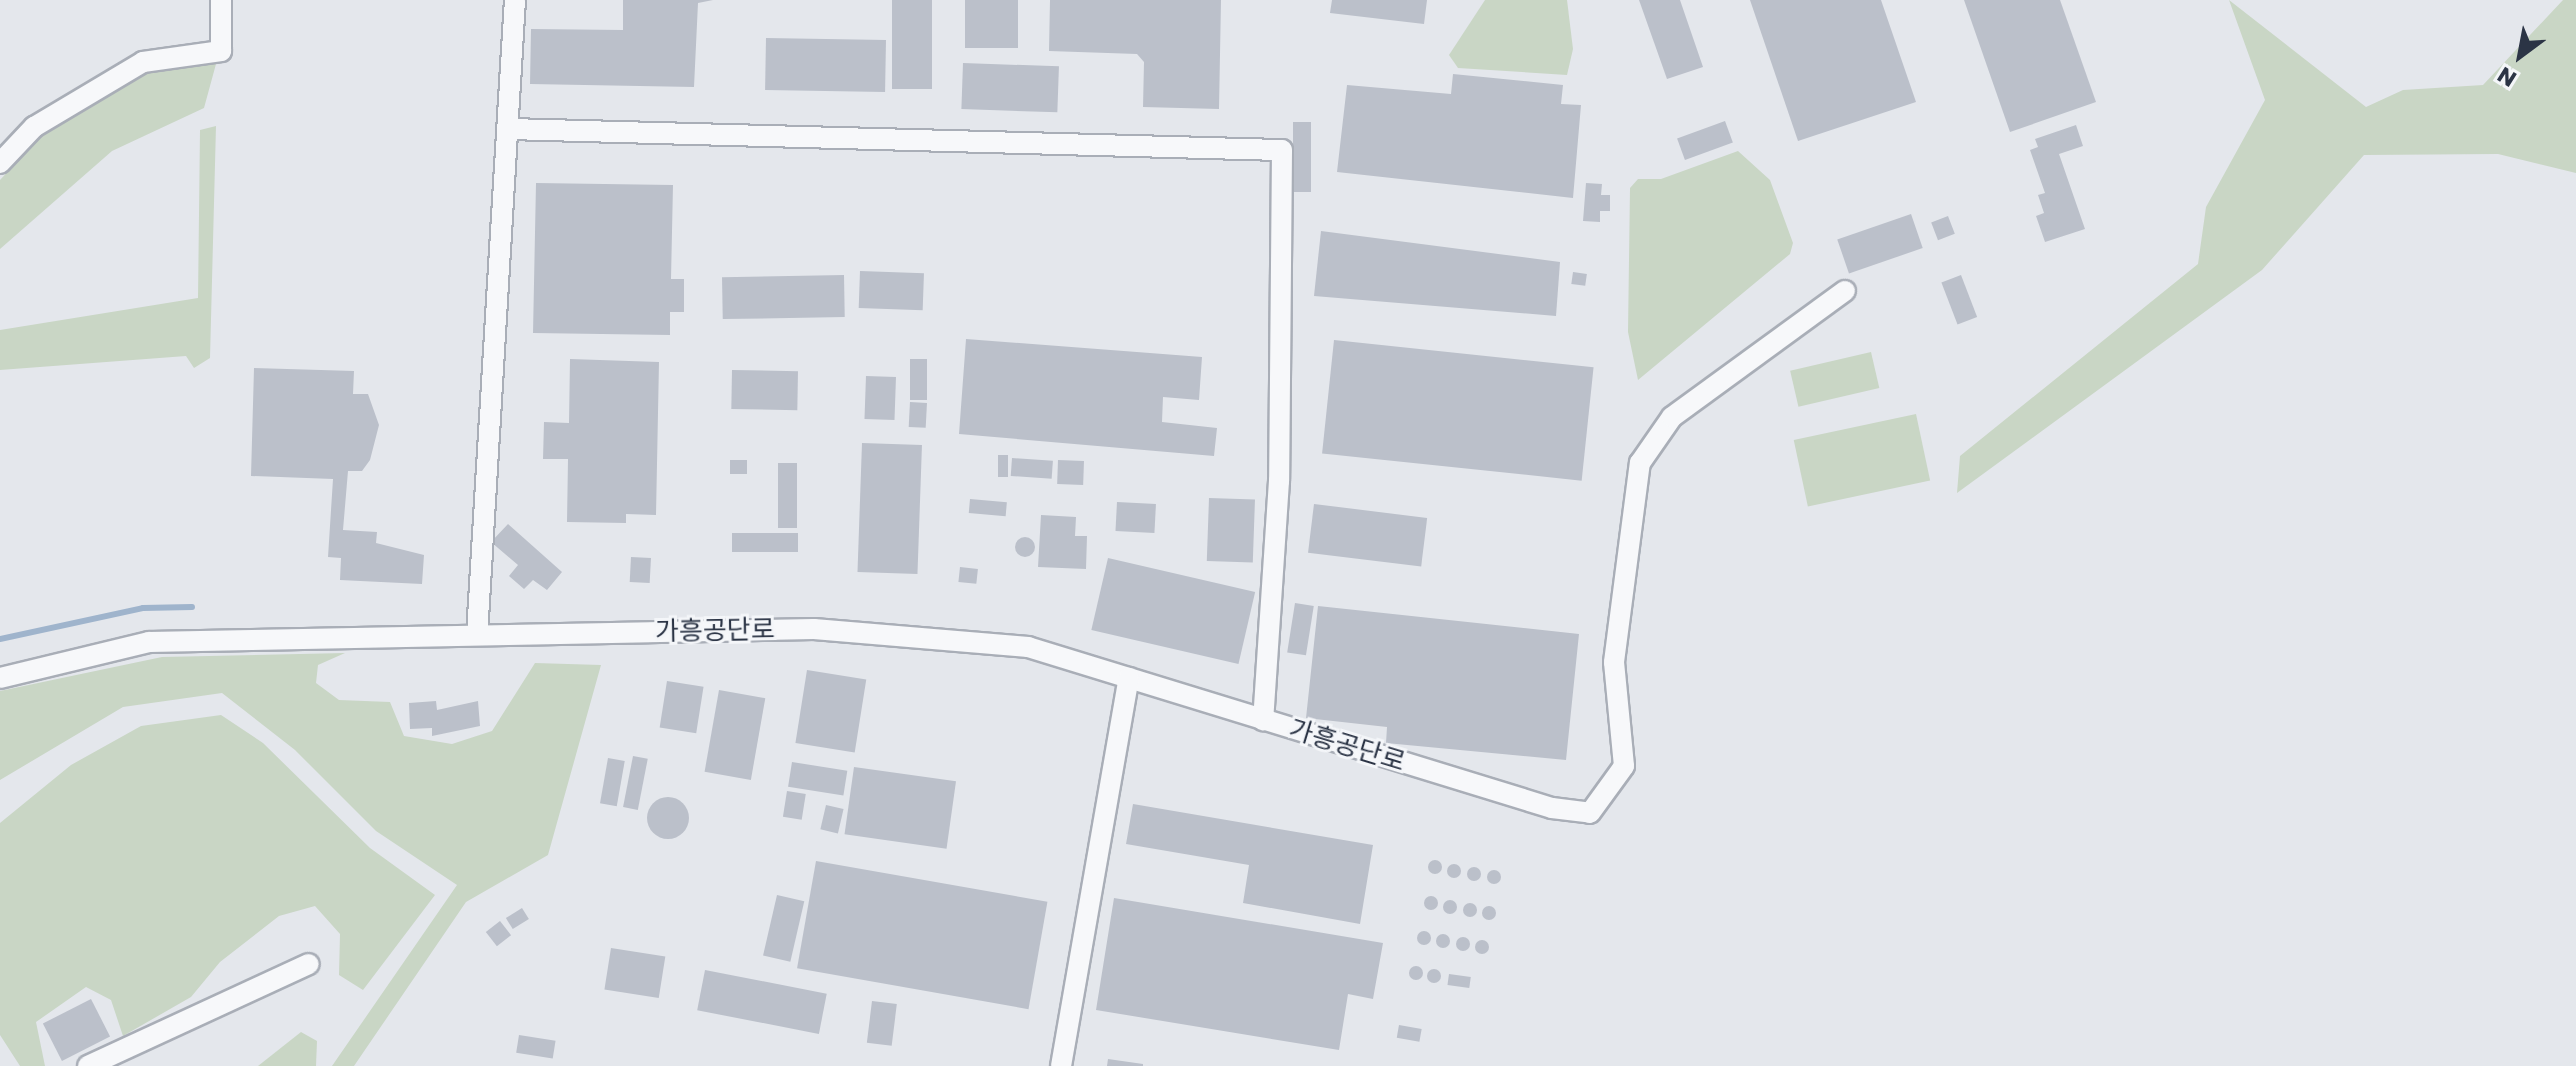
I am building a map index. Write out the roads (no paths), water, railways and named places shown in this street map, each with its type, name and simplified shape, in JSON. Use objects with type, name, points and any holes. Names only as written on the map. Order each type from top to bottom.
[{"type":"street","points":[[0,163],[34,127],[143,62],[221,51],[221,0]]},
{"type":"street","points":[[477,635],[515,0]]},
{"type":"street","points":[[509,129],[1282,150],[1279,481],[1263,720]]},
{"type":"street","name":"가흥공단로","points":[[0,678],[149,642],[814,629],[1028,647],[1552,808],[1590,813],[1624,766],[1614,662],[1640,463],[1672,417],[1845,291]]},
{"type":"street","points":[[1061,1066],[1129,678]]},
{"type":"street","points":[[88,1066],[309,964]]},
{"type":"waterway","points":[[0,639],[143,608],[192,607]]}]
